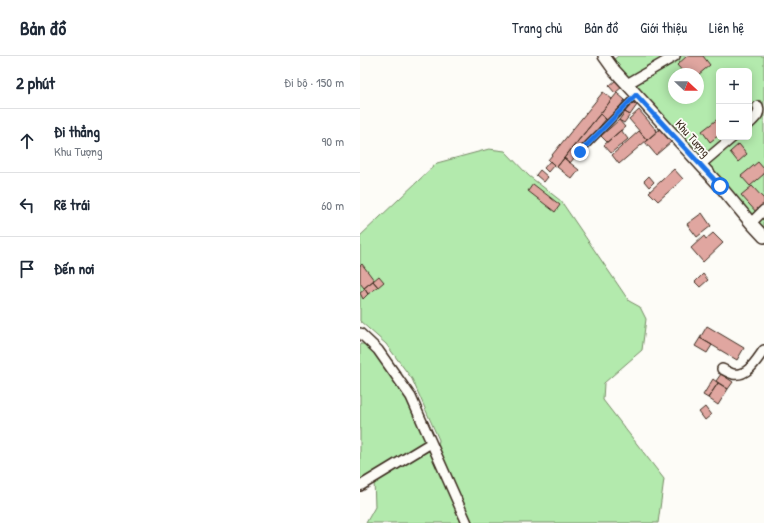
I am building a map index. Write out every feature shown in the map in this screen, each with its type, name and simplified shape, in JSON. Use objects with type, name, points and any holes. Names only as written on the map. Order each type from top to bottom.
[{"type":"street","points":[[626,84],[676,56]]},
{"type":"street","name":"Khu Tượng","points":[[605,57],[626,84],[764,237]]},
{"type":"street","points":[[752,121],[758,114],[758,106]]},
{"type":"street","points":[[700,165],[729,140]]},
{"type":"street","points":[[751,223],[764,210]]},
{"type":"street","points":[[360,333],[378,350],[411,397],[467,523]]},
{"type":"street","points":[[722,369],[734,374],[742,374],[754,363],[764,350]]},
{"type":"street","points":[[360,486],[431,443]]},
{"type":"lane","points":[[580,152],[636,95]]},
{"type":"green space","points":[[618,56],[764,56],[764,229],[613,60]]},
{"type":"green space","points":[[489,149],[505,151],[529,176],[561,201],[629,301],[640,307],[646,319],[642,350],[604,383],[603,400],[664,479],[658,523],[366,523],[375,507],[374,480],[438,446],[439,440],[412,379],[386,344],[360,321],[360,236],[437,163]]},
{"type":"green space","points":[[360,344],[365,344],[376,353],[408,399],[427,440],[360,484]]},
{"type":"building","points":[[687,56],[703,56],[710,65],[704,70],[704,68],[680,68],[677,65]]},
{"type":"building","points":[[616,80],[622,87],[615,93],[609,86]]},
{"type":"building","points":[[603,92],[612,99],[557,167],[548,160]]},
{"type":"building","points":[[617,93],[625,100],[608,121],[600,114]]},
{"type":"building","points":[[632,102],[637,105],[630,115],[625,112]]},
{"type":"building","points":[[639,110],[657,131],[647,140],[629,119]]},
{"type":"building","points":[[625,112],[630,115],[624,123],[619,120]]},
{"type":"building","points":[[600,114],[606,119],[579,152],[573,147]]},
{"type":"building","points":[[619,120],[625,127],[607,142],[601,136]]},
{"type":"building","points":[[716,120],[716,137],[710,142],[702,131]]},
{"type":"building","points":[[660,129],[671,142],[656,155],[645,142]]},
{"type":"building","points":[[621,130],[628,139],[611,153],[604,145]]},
{"type":"building","points":[[639,131],[647,140],[619,164],[612,155]]},
{"type":"building","points":[[739,144],[747,154],[738,162],[730,152]]},
{"type":"building","points":[[573,147],[579,152],[570,163],[564,158]]},
{"type":"building","points":[[564,158],[579,170],[572,179],[557,167]]},
{"type":"building","points":[[550,161],[554,165],[548,172],[544,168]]},
{"type":"building","points":[[758,162],[764,169],[764,174],[750,186],[741,176]]},
{"type":"building","points":[[674,169],[683,179],[658,201],[649,192]]},
{"type":"building","points":[[540,170],[548,177],[544,182],[536,175]]},
{"type":"building","points":[[649,176],[654,182],[649,187],[644,181]]},
{"type":"building","points":[[533,184],[560,205],[555,212],[528,191]]},
{"type":"building","points":[[752,186],[764,199],[764,207],[757,213],[741,195]]},
{"type":"building","points":[[702,213],[711,226],[697,237],[687,224]]},
{"type":"building","points":[[713,233],[723,243],[703,262],[691,248],[704,236],[706,239]]},
{"type":"building","points":[[362,264],[374,280],[364,288],[360,283],[360,266]]},
{"type":"building","points":[[703,274],[708,280],[700,287],[695,282]]},
{"type":"building","points":[[379,276],[384,282],[378,287],[373,281]]},
{"type":"building","points":[[373,281],[378,287],[368,294],[364,288]]},
{"type":"building","points":[[365,289],[368,294],[363,299],[360,293]]},
{"type":"building","points":[[707,326],[744,348],[737,360],[700,338]]},
{"type":"building","points":[[700,338],[712,345],[707,353],[695,346]]},
{"type":"building","points":[[721,374],[733,382],[728,389],[716,381]]},
{"type":"building","points":[[713,379],[718,383],[708,398],[703,395]]},
{"type":"building","points":[[718,383],[728,389],[718,405],[708,398]]},
{"type":"building","points":[[705,407],[711,415],[705,420],[699,412]]},
{"type":"route","points":[[580,152],[636,95],[720,186]]}]
